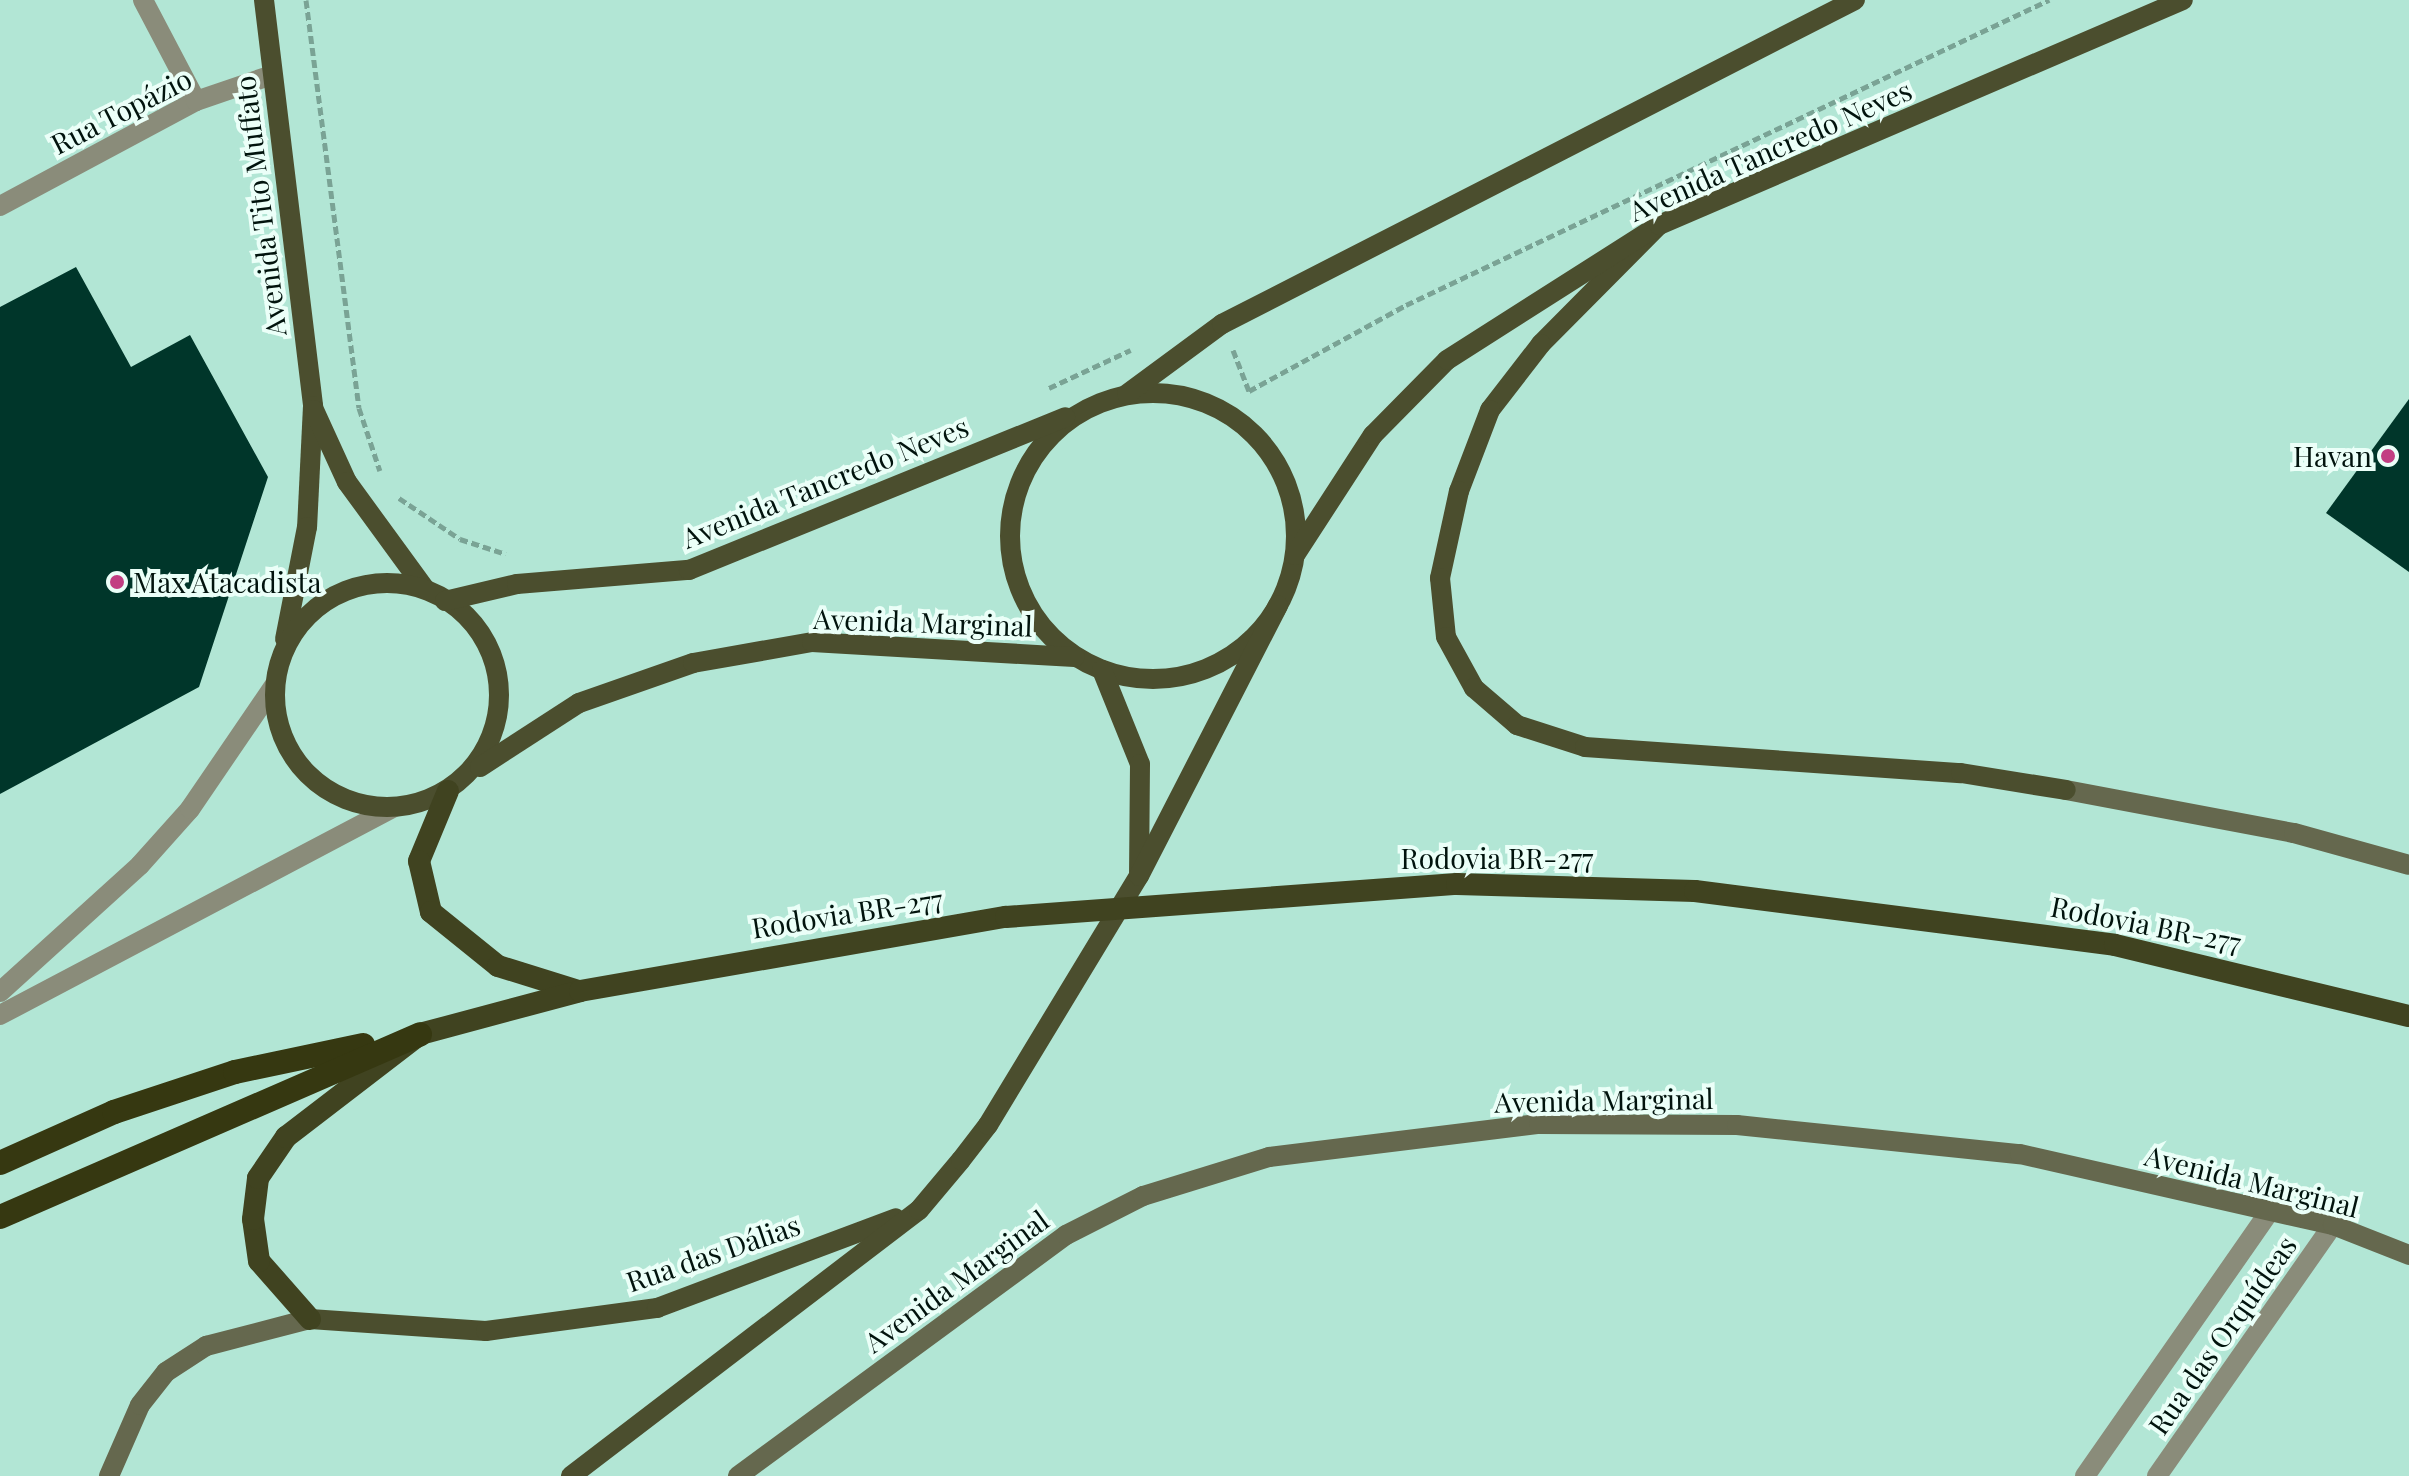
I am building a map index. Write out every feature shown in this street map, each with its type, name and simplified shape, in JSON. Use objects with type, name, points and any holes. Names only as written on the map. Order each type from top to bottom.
[{"type":"highway","points":[[456,785],[419,861],[431,912],[498,966],[580,991]]},
{"type":"highway","name":"Rodovia BR-277","points":[[420,1034],[580,991],[1006,917],[1457,884],[1695,891],[2115,945],[2409,1016]]},
{"type":"highway","points":[[0,1163],[114,1112],[235,1072],[420,1034]]},
{"type":"highway","points":[[0,1217],[420,1034]]},
{"type":"highway","points":[[310,1319],[259,1261],[253,1219],[258,1178],[286,1137],[420,1034]]},
{"type":"main road","name":"Avenida Tito Muffato","points":[[264,0],[313,406],[301,580],[275,678]]},
{"type":"main road","points":[[1278,606],[1232,655],[1183,677],[1142,679],[1102,670],[1075,657],[1039,624],[1016,581],[1008,533],[1017,485],[1042,443],[1080,412],[1127,394],[1222,324],[1855,0]]},
{"type":"main road","name":"Avenida Tancredo Neves","points":[[1295,555],[1373,435],[1447,360],[1659,225],[2183,0]]},
{"type":"main road","points":[[1659,225],[1541,344],[1490,410],[1459,491],[1440,578],[1446,637],[1474,688],[1517,725],[1585,747],[1961,773],[2278,829],[2409,865]]},
{"type":"main road","points":[[571,1476],[919,1210],[988,1125],[1139,876],[1278,606],[1295,555],[1294,510],[1279,468],[1252,433],[1215,407],[1172,393],[1127,394]]},
{"type":"main road","name":"Avenida Tito Muffato","points":[[313,406],[347,482],[425,589]]},
{"type":"main road","name":"Avenida Tancredo Neves","points":[[445,601],[517,584],[689,570],[1080,412]]},
{"type":"main road","points":[[387,583],[425,589],[445,601],[464,613],[487,642],[499,678],[498,715],[486,750],[456,785],[394,807],[362,805],[307,774],[276,717],[275,678],[291,635],[317,607],[350,589],[387,583]]},
{"type":"main road","name":"Avenida Marginal","points":[[456,785],[532,728],[579,703],[693,663],[812,642],[1075,657]]},
{"type":"main road","points":[[1102,670],[1140,764],[1139,876]]},
{"type":"main road","name":"Avenida Marginal","points":[[738,1476],[1066,1235],[1143,1196],[1269,1157],[1539,1124],[1737,1125],[2020,1154],[2333,1225],[2409,1255]]},
{"type":"main road","name":"Rua das Dálias","points":[[109,1476],[140,1405],[166,1372],[206,1346],[310,1319],[486,1331],[657,1308],[919,1210]]},
{"type":"street","points":[[143,0],[196,101]]},
{"type":"street","name":"Rua Topázio","points":[[0,206],[196,101],[272,75]]},
{"type":"street","points":[[0,992],[140,865],[190,809],[275,678]]},
{"type":"street","points":[[0,1015],[394,807]]},
{"type":"street","points":[[2085,1476],[2270,1211]]},
{"type":"street","name":"Rua das Orquídeas","points":[[2157,1476],[2333,1225]]},
{"type":"path","points":[[306,0],[359,408],[384,479]]},
{"type":"path","points":[[1222,324],[1249,391],[1406,305],[2049,0]]},
{"type":"path","points":[[1032,395],[1146,343]]},
{"type":"path","points":[[390,492],[460,539],[518,557]]},
{"type":"building","name":"Max Atacadista","points":[[76,267],[131,367],[190,335],[268,477],[199,687],[0,794],[0,307]]},
{"type":"building","name":"Havan","points":[[2409,399],[2409,572],[2326,513]]},
{"type":"place","name":"Havan","points":[[2388,456]]},
{"type":"place","name":"Max Atacadista","points":[[117,582]]}]
